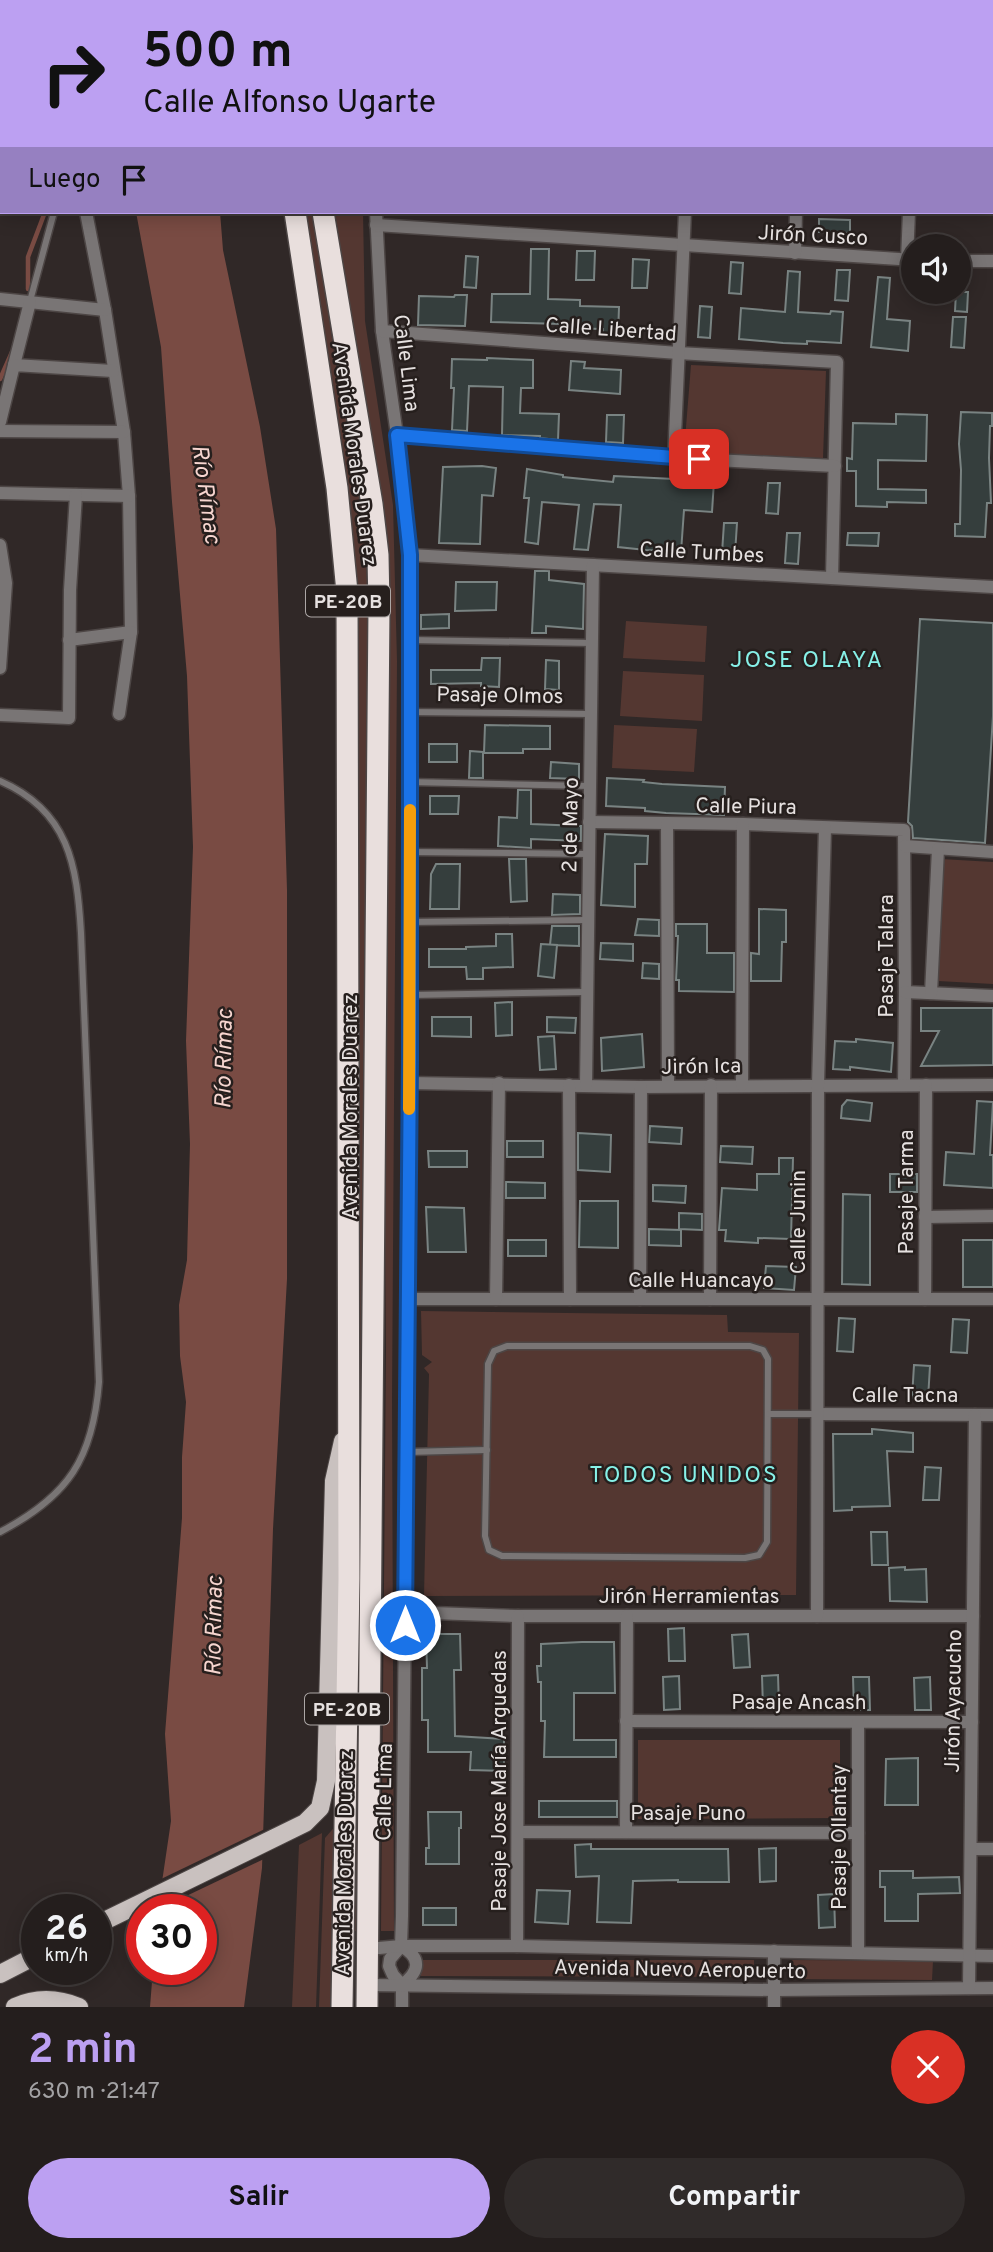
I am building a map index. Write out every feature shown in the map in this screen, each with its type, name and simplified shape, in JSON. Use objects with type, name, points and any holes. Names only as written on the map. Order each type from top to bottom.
[{"type":"highway","name":"Avenida Morales Duarez","points":[[295,214],[337,488],[348,592],[349,1579],[342,2007]]},
{"type":"highway","name":"Avenida Morales Duarez","points":[[323,214],[372,504],[378,555],[367,2007]]},
{"type":"main road","points":[[112,1917],[296,1828],[315,1815],[324,1795],[334,1481],[349,1411]]},
{"type":"main road","points":[[0,1974],[21,1963]]},
{"type":"main road","points":[[15,2007],[51,1998],[79,2007]]},
{"type":"street","points":[[86,214],[124,432],[129,496],[131,632],[119,714]]},
{"type":"street","points":[[674,458],[685,214]]},
{"type":"street","points":[[795,253],[796,214]]},
{"type":"street","points":[[909,214],[909,234]]},
{"type":"street","name":"Jirón Cusco","points":[[376,218],[682,246],[901,259]]},
{"type":"street","name":"Calle Lima","points":[[376,218],[382,331],[410,555],[410,1083],[401,1946],[390,1959],[389,1966],[402,1985],[402,2007]]},
{"type":"street","points":[[971,261],[993,261]]},
{"type":"street","points":[[0,299],[105,310]]},
{"type":"street","points":[[0,422],[30,302]]},
{"type":"street","name":"Calle Libertad","points":[[382,331],[837,362],[835,466]]},
{"type":"street","points":[[15,365],[113,371]]},
{"type":"street","points":[[0,431],[124,432]]},
{"type":"street","points":[[397,435],[674,458],[835,466],[832,578]]},
{"type":"street","points":[[0,493],[129,496]]},
{"type":"street","points":[[0,715],[69,718],[69,640],[76,495]]},
{"type":"street","points":[[0,545],[6,583],[0,668]]},
{"type":"street","name":"Calle Tumbes","points":[[410,555],[993,587]]},
{"type":"street","name":"2 de Mayo","points":[[586,1085],[593,565]]},
{"type":"street","points":[[69,640],[131,632]]},
{"type":"street","name":"Calle Piura","points":[[589,822],[902,829]]},
{"type":"street","points":[[667,824],[668,1086]]},
{"type":"street","points":[[742,1085],[743,824]]},
{"type":"street","name":"Calle Junin","points":[[817,1616],[818,1085],[825,828]]},
{"type":"street","name":"Pasaje Talara","points":[[902,829],[905,832],[904,1085]]},
{"type":"street","points":[[905,846],[993,852]]},
{"type":"street","points":[[931,993],[938,849]]},
{"type":"street","points":[[905,992],[993,996]]},
{"type":"street","name":"Jirón Ica","points":[[410,1083],[641,1087],[993,1085]]},
{"type":"street","points":[[496,1299],[499,1083]]},
{"type":"street","points":[[569,1085],[569,1299]]},
{"type":"street","name":"Pasaje Tarma","points":[[925,1299],[926,1085]]},
{"type":"street","points":[[710,1299],[711,1086]]},
{"type":"street","points":[[640,1299],[641,1087]]},
{"type":"street","points":[[925,1217],[993,1216]]},
{"type":"street","name":"Calle Huancayo","points":[[408,1299],[993,1299]]},
{"type":"street","name":"Calle Tacna","points":[[817,1415],[993,1415]]},
{"type":"street","name":"Jirón Ayacucho","points":[[969,1988],[975,1415]]},
{"type":"street","name":"Jirón Herramientas","points":[[405,1612],[518,1616],[973,1616]]},
{"type":"street","name":"Pasaje Jose María Arguedas","points":[[517,1946],[518,1616]]},
{"type":"street","points":[[626,1832],[627,1616]]},
{"type":"street","name":"Pasaje Ancash","points":[[626,1721],[972,1722]]},
{"type":"street","name":"Pasaje Ollantay","points":[[858,1952],[859,1721]]},
{"type":"street","name":"Pasaje Puno","points":[[518,1832],[858,1833]]},
{"type":"street","points":[[971,1849],[993,1849]]},
{"type":"street","name":"Avenida Nuevo Aeropuerto","points":[[368,1949],[401,1946],[517,1946],[993,1956]]},
{"type":"street","name":"Calle Lima","points":[[401,1946],[412,1953],[416,1967],[412,1977],[402,1985]]},
{"type":"street","points":[[774,1951],[774,2007]]},
{"type":"street","name":"Avenida Nuevo Aeropuerto","points":[[367,1985],[774,1990],[993,1988]]},
{"type":"lane","points":[[30,302],[53,214]]},
{"type":"lane","points":[[410,640],[592,643]]},
{"type":"lane","name":"Pasaje Olmos","points":[[410,712],[591,714]]},
{"type":"lane","points":[[0,781],[31,798],[54,821],[72,859],[77,884],[82,933],[99,1382],[96,1419],[79,1463],[51,1499],[0,1532]]},
{"type":"lane","points":[[410,782],[590,786]]},
{"type":"lane","points":[[410,852],[588,854]]},
{"type":"lane","points":[[410,922],[587,920]]},
{"type":"lane","points":[[410,995],[586,992]]},
{"type":"lane","points":[[507,1346],[750,1346],[763,1350],[768,1359],[767,1542],[759,1555],[745,1558],[502,1556],[489,1550],[485,1536],[487,1450],[488,1364],[494,1351],[507,1346]]},
{"type":"lane","points":[[769,1414],[817,1415]]},
{"type":"lane","points":[[407,1452],[487,1450]]},
{"type":"shaded area","points":[[305,214],[314,214],[337,373],[355,463],[366,550],[369,663],[365,1932],[355,1931],[352,1744],[355,620]]},
{"type":"shaded area","points":[[335,214],[363,214],[365,321],[393,505],[397,661],[392,1399],[394,1931],[381,1931],[386,1351],[383,1012],[364,404]]},
{"type":"shaded area","points":[[691,365],[826,371],[823,458],[684,452]]},
{"type":"shaded area","points":[[626,621],[707,626],[705,662],[623,658]]},
{"type":"shaded area","points":[[623,671],[704,675],[702,721],[620,716]]},
{"type":"shaded area","points":[[614,725],[697,729],[694,772],[612,768]]},
{"type":"shaded area","points":[[941,859],[993,862],[993,984],[938,981]]},
{"type":"shaded area","points":[[421,1311],[727,1315],[728,1332],[799,1333],[796,1595],[424,1596],[429,1374],[424,1368],[432,1362],[422,1355]]},
{"type":"shaded area","points":[[638,1740],[840,1740],[840,1818],[638,1819]]},
{"type":"shaded area","points":[[338,1823],[335,2007],[319,2007],[325,1838]]},
{"type":"shaded area","points":[[322,1833],[316,2007],[292,2007],[299,1845]]},
{"type":"shaded area","points":[[421,1960],[754,1960],[754,1977],[421,1976]]},
{"type":"shaded area","points":[[791,1960],[933,1961],[932,1980],[791,1979]]},
{"type":"water","name":"Río Rímac","points":[[136,214],[220,214],[223,250],[260,427],[276,529],[287,890],[287,1279],[273,1529],[262,1868],[244,2007],[150,2007],[152,1985],[217,1985],[217,1894],[160,1894],[171,1821],[165,1734],[182,1518],[182,1457],[186,1402],[180,1356],[179,1305],[187,1260],[190,1144],[186,1041],[193,847],[187,676],[161,347]]},
{"type":"pier","points":[[267,1828],[266,1858],[190,1894],[157,1894],[159,1880]]},
{"type":"building","points":[[819,219],[850,220],[850,233],[819,232]]},
{"type":"building","points":[[531,249],[549,249],[548,299],[580,300],[580,306],[619,307],[618,336],[603,336],[603,329],[562,328],[562,324],[491,322],[492,294],[530,294]]},
{"type":"building","points":[[577,251],[595,251],[594,280],[576,280]]},
{"type":"building","points":[[466,256],[478,257],[476,288],[464,287]]},
{"type":"building","points":[[633,259],[649,260],[647,288],[632,288]]},
{"type":"building","points":[[731,262],[743,263],[741,294],[729,293]]},
{"type":"building","points":[[837,270],[850,270],[848,301],[835,300]]},
{"type":"building","points":[[788,271],[800,272],[798,312],[843,312],[841,343],[807,341],[807,344],[739,339],[741,308],[785,312]]},
{"type":"building","points":[[878,277],[890,278],[887,319],[910,321],[908,351],[871,347]]},
{"type":"building","points":[[467,295],[465,326],[418,325],[419,296]]},
{"type":"building","points":[[955,304],[967,304],[967,312],[955,311]]},
{"type":"building","points":[[700,306],[712,307],[710,338],[698,337]]},
{"type":"building","points":[[953,317],[966,317],[964,348],[951,347]]},
{"type":"building","points":[[452,359],[533,360],[533,388],[521,388],[520,413],[559,414],[558,440],[540,436],[502,435],[503,387],[469,386],[467,431],[452,430]]},
{"type":"building","points":[[571,361],[585,362],[584,368],[621,370],[620,394],[569,390]]},
{"type":"building","points":[[961,412],[992,413],[989,458],[991,503],[987,503],[985,537],[955,536],[955,524],[960,524]]},
{"type":"building","points":[[896,414],[927,415],[926,461],[878,460],[878,489],[926,490],[926,503],[887,502],[887,507],[856,506],[856,471],[847,471],[847,458],[852,459],[853,423],[896,424]]},
{"type":"building","points":[[607,415],[624,415],[623,443],[606,442]]},
{"type":"building","points":[[443,467],[496,468],[493,496],[482,495],[480,544],[439,543]]},
{"type":"building","points":[[527,469],[563,477],[613,482],[614,476],[714,481],[712,512],[684,510],[681,552],[646,550],[618,547],[621,505],[594,504],[588,550],[574,549],[579,505],[542,502],[538,544],[525,542],[529,498],[524,498]]},
{"type":"building","points":[[768,483],[780,483],[778,514],[766,513]]},
{"type":"building","points":[[724,523],[737,523],[735,554],[722,553]]},
{"type":"building","points":[[787,533],[800,533],[798,564],[785,563]]},
{"type":"building","points":[[848,533],[879,533],[878,546],[847,545]]},
{"type":"building","points":[[535,571],[549,571],[549,580],[584,584],[583,629],[546,626],[546,633],[532,633]]},
{"type":"building","points":[[456,582],[497,582],[496,610],[455,611]]},
{"type":"building","points":[[449,614],[449,628],[421,629],[421,615]]},
{"type":"building","points":[[920,619],[993,623],[993,716],[985,843],[913,838],[912,826],[908,822]]},
{"type":"building","points":[[482,658],[500,658],[499,687],[481,686],[481,683],[431,684],[431,670],[481,670]]},
{"type":"building","points":[[546,660],[559,661],[559,690],[545,689]]},
{"type":"building","points":[[485,725],[550,726],[550,749],[523,749],[523,753],[484,753]]},
{"type":"building","points":[[429,744],[457,744],[457,762],[429,762]]},
{"type":"building","points":[[470,751],[483,752],[483,778],[469,778]]},
{"type":"building","points":[[551,762],[579,764],[579,779],[550,778]]},
{"type":"building","points":[[607,778],[725,787],[724,815],[666,813],[645,811],[645,808],[606,806]]},
{"type":"building","points":[[518,790],[531,790],[531,824],[581,826],[581,841],[531,839],[531,848],[498,846],[499,817],[517,818]]},
{"type":"building","points":[[430,796],[459,796],[458,814],[430,814]]},
{"type":"building","points":[[605,834],[648,836],[647,864],[635,864],[635,907],[601,905]]},
{"type":"building","points":[[509,859],[526,859],[527,901],[511,902]]},
{"type":"building","points":[[436,864],[460,864],[459,909],[430,909],[431,874]]},
{"type":"building","points":[[553,894],[580,895],[580,914],[552,915]]},
{"type":"building","points":[[759,909],[786,910],[786,942],[782,942],[781,981],[751,981],[751,953],[759,954]]},
{"type":"building","points":[[638,919],[659,920],[659,936],[635,935]]},
{"type":"building","points":[[676,924],[707,924],[707,953],[734,953],[734,992],[679,991],[679,980],[676,980]]},
{"type":"building","points":[[552,926],[579,926],[579,946],[550,945]]},
{"type":"building","points":[[496,934],[512,934],[513,967],[483,968],[483,979],[467,979],[466,967],[429,967],[429,949],[496,946]]},
{"type":"building","points":[[601,943],[633,944],[633,961],[600,959]]},
{"type":"building","points":[[541,944],[557,945],[554,978],[538,976]]},
{"type":"building","points":[[643,963],[659,964],[659,979],[642,978]]},
{"type":"building","points":[[512,1002],[512,1035],[496,1036],[495,1003]]},
{"type":"building","points":[[921,1008],[993,1008],[993,1065],[921,1066],[939,1031],[921,1031]]},
{"type":"building","points":[[432,1017],[471,1017],[471,1037],[432,1036]]},
{"type":"building","points":[[547,1017],[576,1018],[575,1033],[547,1032]]},
{"type":"building","points":[[642,1034],[644,1067],[602,1071],[601,1038]]},
{"type":"building","points":[[554,1036],[556,1069],[540,1070],[538,1037]]},
{"type":"building","points":[[856,1039],[893,1043],[891,1072],[850,1067],[850,1070],[833,1069],[835,1041],[856,1042]]},
{"type":"building","points":[[847,1100],[872,1103],[870,1121],[841,1118],[842,1106]]},
{"type":"building","points":[[977,1101],[993,1102],[990,1155],[993,1155],[993,1188],[944,1185],[946,1152],[974,1154]]},
{"type":"building","points":[[650,1126],[682,1128],[681,1144],[649,1142]]},
{"type":"building","points":[[578,1133],[611,1135],[610,1172],[578,1170]]},
{"type":"building","points":[[507,1141],[543,1141],[543,1157],[507,1157]]},
{"type":"building","points":[[721,1146],[753,1147],[752,1164],[720,1162]]},
{"type":"building","points":[[428,1151],[467,1151],[467,1167],[429,1167]]},
{"type":"building","points":[[779,1158],[793,1158],[791,1239],[758,1238],[758,1243],[725,1241],[726,1230],[719,1230],[722,1188],[757,1190],[757,1174],[779,1174]]},
{"type":"building","points":[[890,1174],[917,1174],[917,1192],[890,1192]]},
{"type":"building","points":[[506,1182],[545,1183],[545,1198],[506,1198]]},
{"type":"building","points":[[653,1185],[686,1186],[685,1203],[653,1201]]},
{"type":"building","points":[[843,1194],[870,1195],[870,1285],[842,1284]]},
{"type":"building","points":[[580,1201],[618,1201],[618,1248],[579,1247]]},
{"type":"building","points":[[426,1207],[464,1208],[466,1252],[428,1252]]},
{"type":"building","points":[[679,1213],[702,1214],[702,1230],[679,1229]]},
{"type":"building","points":[[649,1229],[681,1230],[681,1246],[649,1245]]},
{"type":"building","points":[[508,1240],[546,1240],[546,1256],[508,1256]]},
{"type":"building","points":[[963,1240],[993,1240],[993,1287],[963,1287]]},
{"type":"building","points":[[766,1266],[796,1267],[794,1290],[764,1288]]},
{"type":"building","points":[[839,1318],[855,1319],[853,1352],[837,1351]]},
{"type":"building","points":[[953,1319],[969,1320],[967,1353],[951,1352]]},
{"type":"building","points":[[914,1365],[930,1366],[928,1399],[912,1398]]},
{"type":"building","points":[[872,1429],[913,1433],[913,1452],[887,1451],[890,1506],[852,1507],[852,1510],[834,1511],[833,1434],[872,1434]]},
{"type":"building","points":[[925,1467],[941,1468],[939,1500],[923,1500]]},
{"type":"building","points":[[871,1532],[887,1532],[888,1565],[872,1565]]},
{"type":"building","points":[[905,1567],[905,1570],[926,1569],[927,1602],[890,1601],[889,1568]]},
{"type":"building","points":[[684,1628],[685,1661],[669,1661],[668,1629]]},
{"type":"building","points":[[426,1634],[460,1634],[461,1670],[454,1670],[455,1736],[504,1739],[504,1771],[470,1770],[471,1752],[428,1752],[428,1720],[422,1720],[422,1668],[427,1668]]},
{"type":"building","points":[[748,1634],[750,1667],[734,1668],[732,1635]]},
{"type":"building","points":[[614,1642],[615,1693],[574,1693],[574,1740],[616,1740],[616,1757],[544,1757],[545,1721],[541,1721],[541,1682],[538,1682],[537,1666],[541,1666],[541,1644]]},
{"type":"building","points":[[778,1675],[779,1708],[763,1708],[762,1676]]},
{"type":"building","points":[[679,1676],[680,1709],[664,1710],[663,1677]]},
{"type":"building","points":[[853,1677],[869,1677],[870,1710],[854,1710]]},
{"type":"building","points":[[930,1677],[931,1710],[915,1710],[914,1678]]},
{"type":"building","points":[[918,1758],[918,1805],[885,1805],[886,1759]]},
{"type":"building","points":[[539,1801],[617,1801],[617,1817],[539,1817]]},
{"type":"building","points":[[428,1812],[461,1812],[459,1864],[426,1864],[426,1848],[429,1848]]},
{"type":"building","points":[[591,1844],[591,1849],[728,1849],[729,1882],[633,1881],[631,1923],[597,1922],[599,1876],[576,1877],[575,1845]]},
{"type":"building","points":[[776,1848],[776,1881],[760,1882],[759,1849]]},
{"type":"building","points":[[880,1871],[913,1871],[913,1878],[959,1877],[960,1893],[918,1894],[918,1921],[885,1921],[885,1887],[880,1887]]},
{"type":"building","points":[[537,1890],[570,1891],[568,1924],[535,1922]]},
{"type":"building","points":[[834,1894],[835,1927],[819,1928],[818,1895]]},
{"type":"building","points":[[423,1908],[456,1908],[456,1925],[423,1925]]},
{"type":"waterway","points":[[28,289],[28,257],[44,214]]},
{"type":"waterway","points":[[0,379],[12,352]]},
{"type":"slow traffic","points":[[409,1109],[410,810]]},
{"type":"district","name":"JOSE OLAYA","points":[[807,659]]},
{"type":"district","name":"TODOS UNIDOS","points":[[684,1474]]},
{"type":"route","points":[[405,1625],[410,1061],[410,555],[397,435],[699,459]]}]
